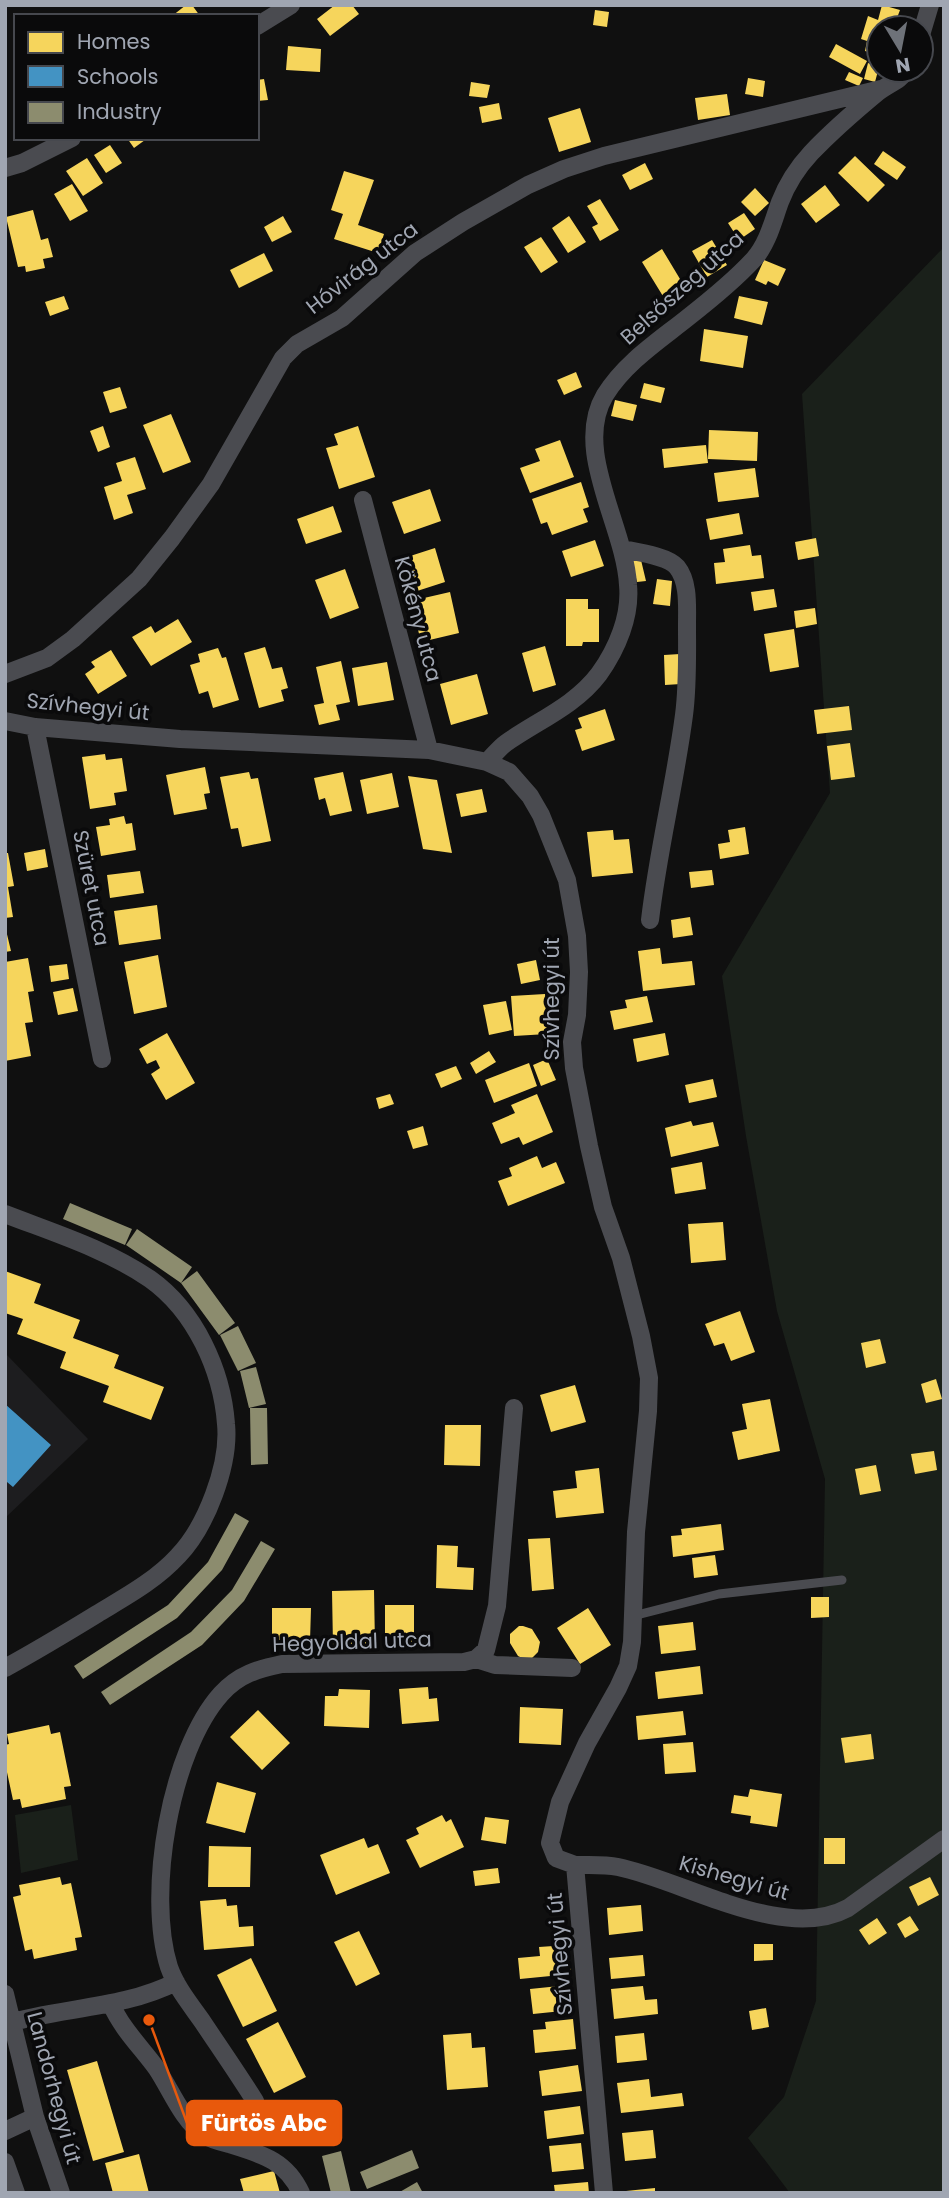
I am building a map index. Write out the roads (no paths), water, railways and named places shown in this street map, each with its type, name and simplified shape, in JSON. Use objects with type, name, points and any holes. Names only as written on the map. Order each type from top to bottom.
[{"type":"street","points":[[259,25],[291,5]]},
{"type":"street","name":"Belsőszeg utca","points":[[487,762],[504,745],[561,709],[583,691],[598,675],[618,640],[625,618],[629,585],[594,441],[595,423],[605,395],[632,363],[754,259],[766,242],[782,199],[799,167],[828,136],[889,84]]},
{"type":"street","name":"Hóvirág utca","points":[[5,674],[47,658],[73,639],[139,579],[211,484],[283,358],[297,344],[342,318],[415,253],[528,185],[564,169],[604,156],[881,89]]},
{"type":"street","points":[[5,168],[22,163],[68,140]]},
{"type":"street","name":"Kökény utca","points":[[363,500],[429,750]]},
{"type":"street","points":[[622,549],[667,560],[676,565],[684,580],[687,601],[688,668],[684,717],[655,874],[650,920]]},
{"type":"street","name":"Szívhegyi út","points":[[5,721],[35,727],[180,739],[429,750],[487,762],[509,772],[520,782],[541,815],[567,880],[577,936],[579,972],[577,1016],[572,1042],[574,1068],[594,1171],[621,1258],[649,1378],[636,1532],[632,1642],[628,1665],[570,1777],[550,1843],[556,1858],[575,1865],[604,2193]]},
{"type":"street","name":"Szüret utca","points":[[35,727],[102,1059]]},
{"type":"street","points":[[5,1213],[120,1260],[151,1280],[178,1303],[197,1332],[211,1362],[222,1394],[227,1427],[216,1489],[199,1526],[180,1555],[150,1582],[5,1668]]},
{"type":"street","points":[[476,1659],[486,1650],[497,1606],[514,1408]]},
{"type":"street","name":"Hegyoldal utca","points":[[255,2101],[176,1982],[163,1947],[160,1913],[170,1812],[184,1761],[193,1737],[207,1713],[222,1693],[239,1679],[255,1669],[282,1664],[464,1662],[476,1659],[495,1665],[572,1668]]},
{"type":"street","name":"Kishegyi út","points":[[575,1865],[618,1867],[745,1908],[787,1918],[819,1919],[848,1908],[944,1839]]},
{"type":"street","points":[[9,2023],[111,2004],[152,1993],[176,1982]]},
{"type":"street","name":"Landorhegyi út","points":[[5,1994],[9,2023],[35,2117],[61,2193]]},
{"type":"street","points":[[111,2004],[119,2022],[156,2068],[188,2120],[204,2135],[261,2154],[284,2166],[302,2193]]},
{"type":"street","points":[[5,2131],[35,2117]]},
{"type":"street","points":[[5,2162],[16,2193]]},
{"type":"lane","points":[[633,1616],[719,1594],[842,1580]]},
{"type":"place","name":"Fürtös Abc","points":[[149,2020]]}]
